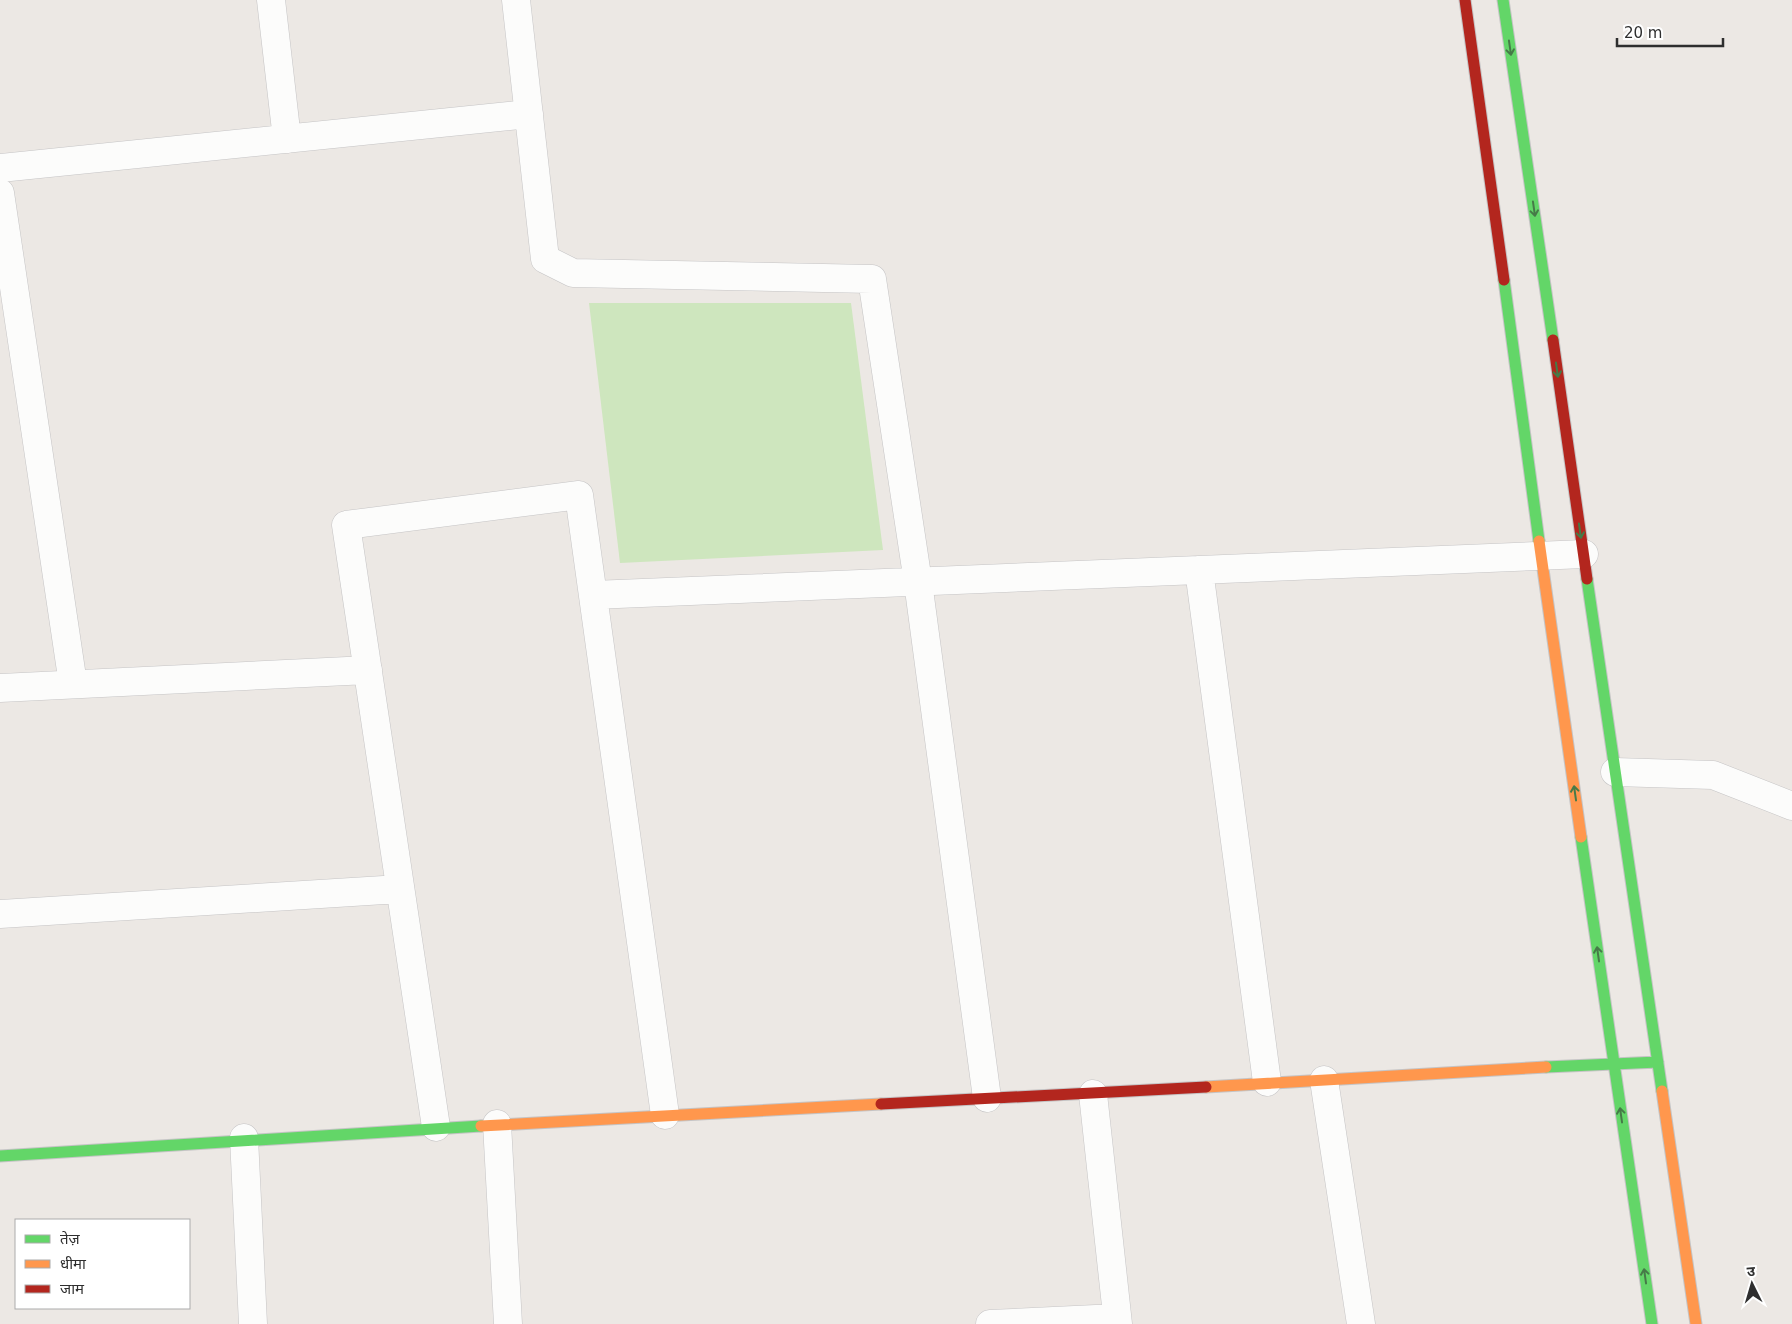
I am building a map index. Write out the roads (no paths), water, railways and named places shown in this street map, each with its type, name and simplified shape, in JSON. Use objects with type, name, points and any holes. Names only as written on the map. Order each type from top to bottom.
[{"type":"street","points":[[271,0],[287,139]]},
{"type":"street","points":[[516,0],[545,258],[573,273],[872,279],[918,582],[987,1098]]},
{"type":"street","points":[[1465,0],[1542,556],[1652,1324]]},
{"type":"street","points":[[1504,0],[1696,1324]]},
{"type":"street","points":[[0,168],[528,114]]},
{"type":"street","points":[[0,193],[74,684]]},
{"type":"street","points":[[436,1127],[346,525],[580,495],[665,1115]]},
{"type":"street","points":[[593,595],[1584,554]]},
{"type":"street","points":[[1199,570],[1267,1082]]},
{"type":"street","points":[[0,688],[368,670]]},
{"type":"street","points":[[1615,772],[1713,775],[1792,806]]},
{"type":"street","points":[[0,914],[400,889]]},
{"type":"street","points":[[0,1156],[244,1138],[436,1127],[1093,1094],[1267,1082],[1658,1062]]},
{"type":"street","points":[[1324,1080],[1361,1324]]},
{"type":"street","points":[[990,1324],[1118,1321],[1093,1094]]},
{"type":"street","points":[[497,1124],[508,1324]]},
{"type":"street","points":[[244,1138],[254,1324]]}]
